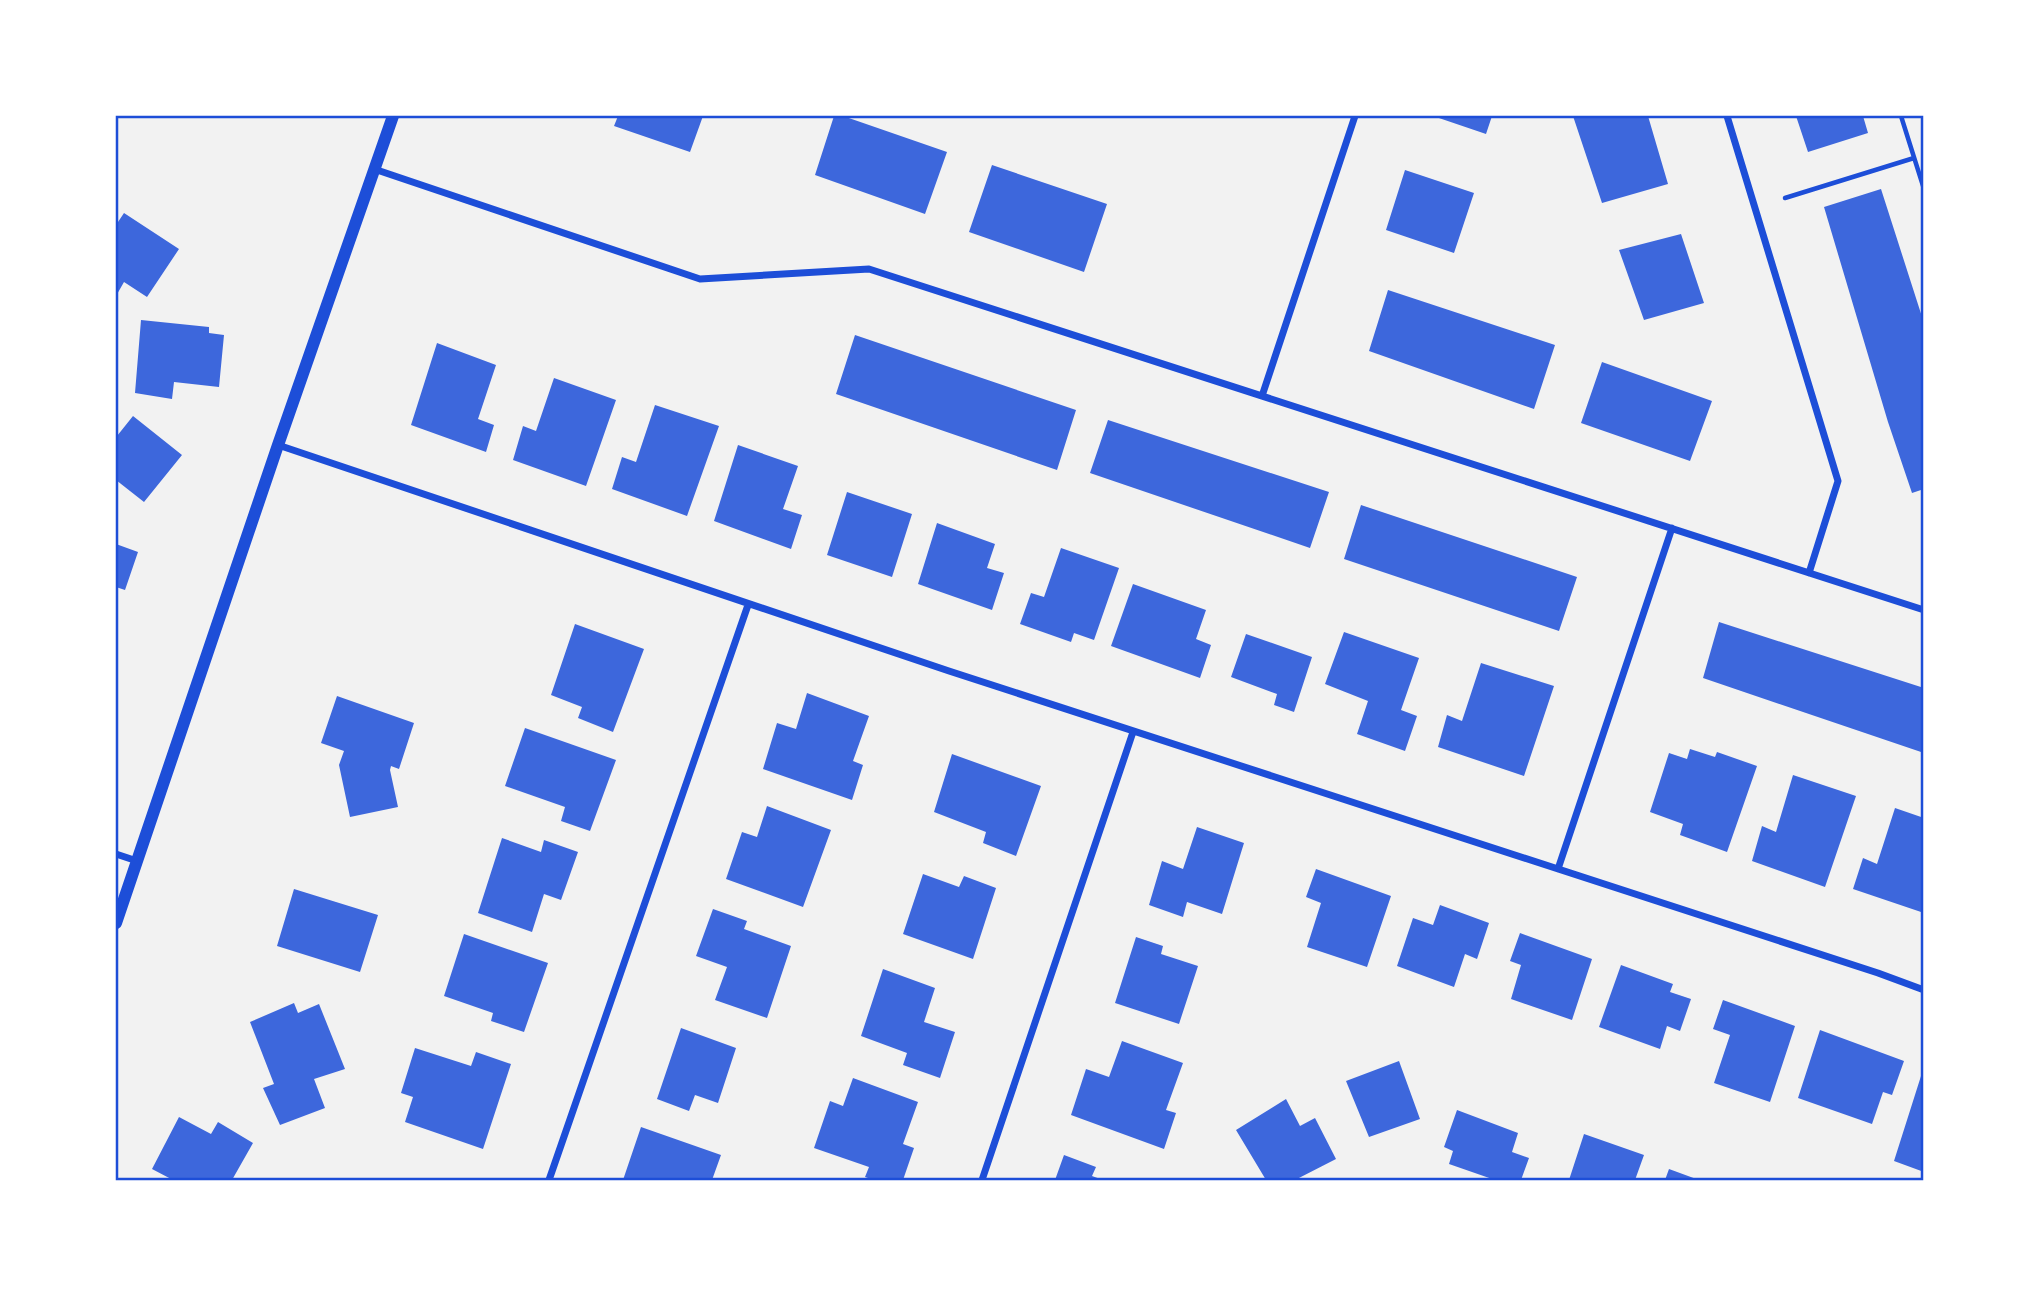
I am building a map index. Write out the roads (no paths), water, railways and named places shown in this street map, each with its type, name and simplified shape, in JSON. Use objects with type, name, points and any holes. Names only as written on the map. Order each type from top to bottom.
[{"type":"street","points":[[116,923],[393,116]]},
{"type":"street","points":[[1262,396],[1356,116]]},
{"type":"street","points":[[1727,116],[1838,481],[1809,573]]},
{"type":"street","points":[[374,169],[700,278],[869,269],[1923,610]]},
{"type":"street","points":[[278,445],[748,605],[1923,990]]},
{"type":"street","points":[[1558,869],[1672,528]]},
{"type":"street","points":[[549,1181],[748,605]]},
{"type":"street","points":[[982,1181],[1133,732]]},
{"type":"street","points":[[116,854],[137,862]]}]
